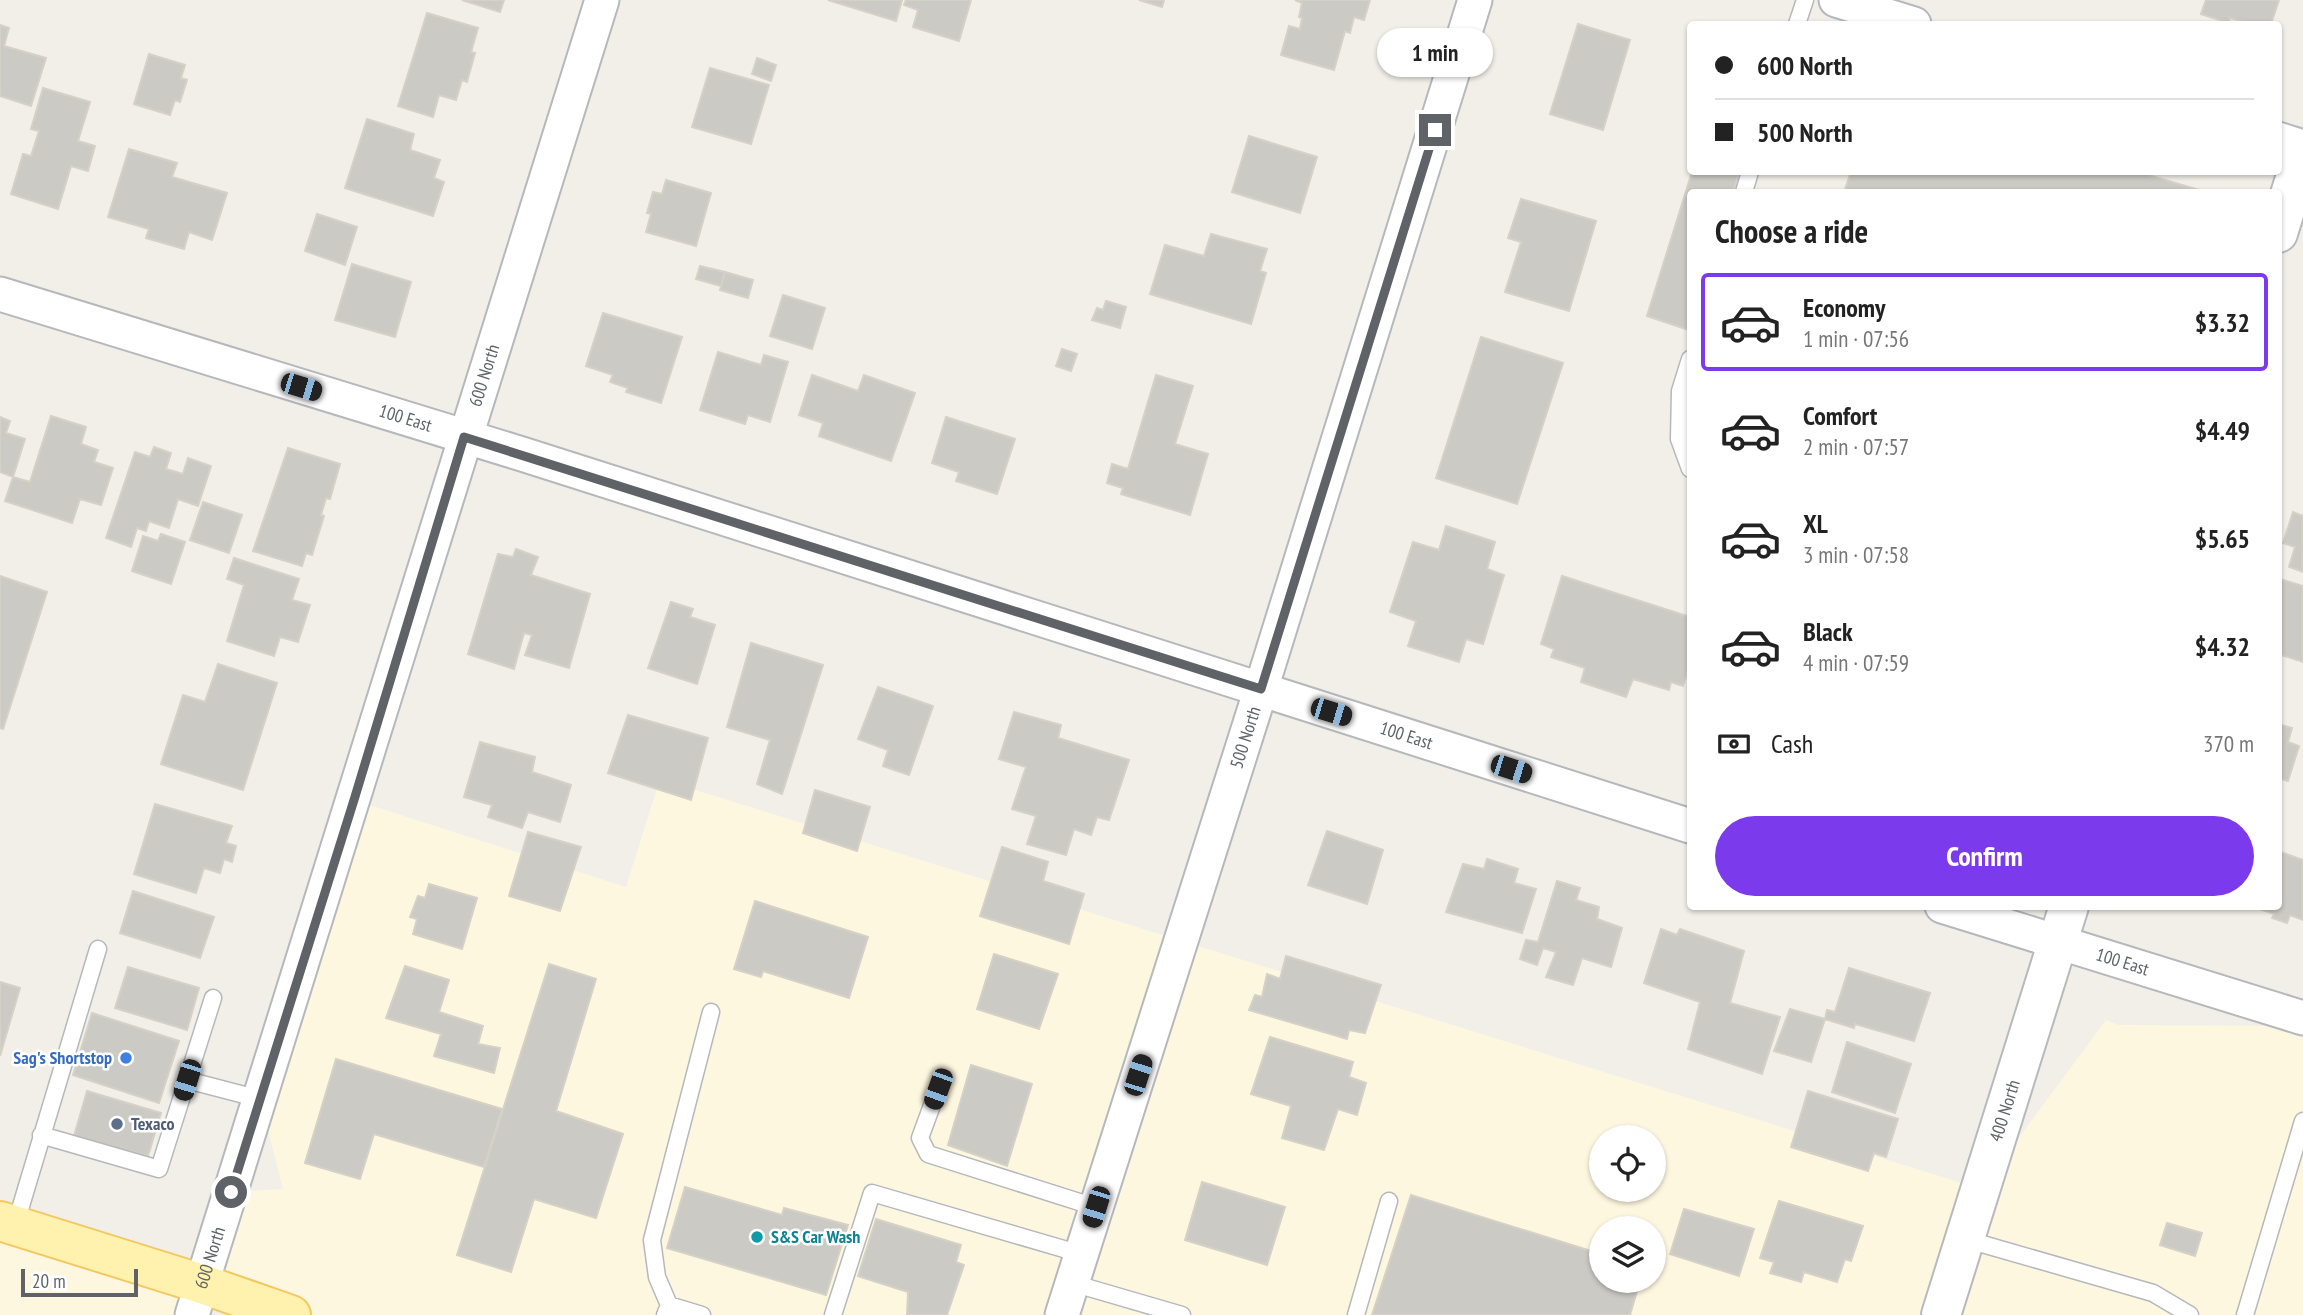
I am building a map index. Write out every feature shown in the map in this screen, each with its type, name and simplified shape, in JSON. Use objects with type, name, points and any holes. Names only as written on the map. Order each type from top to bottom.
[{"type":"main road","points":[[2282,220],[2303,153]]},
{"type":"main road","name":"400 North","points":[[1941,1315],[2067,910]]},
{"type":"main road","points":[[7,1224],[197,1300],[291,1315]]},
{"type":"street","name":"600 North","points":[[197,1300],[602,0]]},
{"type":"street","name":"500 North","points":[[1062,1315],[1261,689],[1475,0]]},
{"type":"street","points":[[1836,0],[1904,21]]},
{"type":"street","points":[[2282,140],[2303,147]]},
{"type":"street","name":"100 East","points":[[0,294],[464,437],[1687,825]]},
{"type":"street","name":"100 East","points":[[1954,910],[2303,1018]]},
{"type":"lane","points":[[1798,21],[1805,0]]},
{"type":"lane","points":[[1687,369],[1680,391],[1679,439],[1687,461]]},
{"type":"lane","points":[[7,1224],[41,1135],[98,949]]},
{"type":"lane","points":[[41,1135],[159,1169],[212,998]]},
{"type":"lane","points":[[702,1315],[667,1310],[657,1277],[652,1240],[711,1013]]},
{"type":"lane","points":[[187,1080],[260,1099]]},
{"type":"lane","points":[[938,1089],[920,1138],[928,1154],[1096,1207]]},
{"type":"lane","points":[[2245,1315],[2303,1121]]},
{"type":"lane","points":[[833,1315],[872,1194],[1076,1269],[1182,1315]]},
{"type":"lane","points":[[1356,1315],[1389,1201]]},
{"type":"lane","points":[[1965,1239],[2153,1293],[2189,1315]]},
{"type":"shaded area","points":[[660,779],[1981,1189],[2106,1020],[2119,1025],[2303,1026],[2303,1315],[291,1315],[202,1284],[192,1315],[0,1315],[0,1221],[201,1284],[231,1192],[283,1189],[260,1099],[354,800],[626,887]]},
{"type":"building","points":[[462,0],[504,0],[500,12]]},
{"type":"building","points":[[828,0],[902,0],[896,21]]},
{"type":"building","points":[[906,0],[971,0],[959,41],[913,27],[918,10],[904,5]]},
{"type":"building","points":[[1139,0],[1164,0],[1162,7]]},
{"type":"building","points":[[1295,0],[1370,0],[1364,20],[1354,17],[1350,33],[1345,31],[1334,70],[1281,55],[1289,26],[1300,29],[1302,3]]},
{"type":"building","points":[[2206,0],[2279,0],[2272,21],[2240,21],[2230,18],[2229,21],[2223,21],[2201,14]]},
{"type":"building","points":[[427,13],[478,28],[467,82],[462,80],[456,100],[439,95],[433,117],[398,106]]},
{"type":"building","points":[[1578,24],[1630,40],[1603,130],[1550,114]]},
{"type":"building","points":[[0,25],[9,28],[4,46],[46,58],[31,106],[0,96]]},
{"type":"building","points":[[149,54],[185,65],[181,78],[187,80],[180,102],[175,100],[170,115],[134,104]]},
{"type":"building","points":[[757,58],[776,65],[771,81],[752,74]]},
{"type":"building","points":[[710,68],[769,85],[751,144],[692,127]]},
{"type":"building","points":[[43,88],[90,102],[78,141],[95,146],[88,171],[71,166],[58,209],[11,194],[23,154],[31,156],[39,131],[31,129]]},
{"type":"building","points":[[367,119],[414,134],[410,150],[440,160],[434,178],[444,182],[433,216],[345,188]]},
{"type":"building","points":[[1249,136],[1317,157],[1300,213],[1232,192]]},
{"type":"building","points":[[129,149],[177,163],[172,177],[227,193],[212,240],[189,232],[184,249],[146,238],[149,229],[108,217]]},
{"type":"building","points":[[1691,175],[1738,175],[1734,189],[1687,189],[1687,329],[1647,316]]},
{"type":"building","points":[[1850,175],[2148,175],[2196,189],[1845,189]]},
{"type":"building","points":[[666,180],[711,193],[696,246],[646,232],[651,214],[647,213],[653,192],[662,194]]},
{"type":"building","points":[[1521,199],[1596,221],[1569,311],[1505,292],[1521,242],[1508,238]]},
{"type":"building","points":[[317,214],[357,227],[345,265],[305,251]]},
{"type":"building","points":[[1211,234],[1267,249],[1260,271],[1266,273],[1251,324],[1150,294],[1165,245],[1204,256]]},
{"type":"building","points":[[352,264],[411,282],[395,337],[335,320]]},
{"type":"building","points":[[700,266],[725,272],[721,286],[696,279]]},
{"type":"building","points":[[725,272],[753,280],[748,298],[720,290]]},
{"type":"building","points":[[783,295],[825,308],[812,349],[770,336]]},
{"type":"building","points":[[1106,301],[1126,307],[1120,328],[1092,320],[1097,308],[1103,310]]},
{"type":"building","points":[[603,313],[682,337],[661,403],[626,392],[628,388],[610,382],[613,375],[586,366]]},
{"type":"building","points":[[1481,337],[1563,363],[1517,504],[1436,478]]},
{"type":"building","points":[[1062,349],[1077,354],[1071,371],[1056,366]]},
{"type":"building","points":[[718,352],[761,365],[764,355],[788,362],[770,422],[748,415],[745,424],[700,410]]},
{"type":"building","points":[[812,375],[858,391],[864,375],[915,393],[891,461],[819,436],[823,423],[799,415]]},
{"type":"building","points":[[1156,375],[1193,386],[1175,444],[1208,454],[1190,515],[1121,494],[1123,488],[1107,483],[1112,464],[1128,469]]},
{"type":"building","points":[[51,416],[86,427],[81,444],[98,450],[94,462],[113,468],[101,505],[80,499],[72,523],[5,501],[13,477],[30,482]]},
{"type":"building","points":[[0,417],[10,421],[6,433],[25,439],[13,477],[0,472]]},
{"type":"building","points":[[946,417],[1015,439],[997,494],[956,481],[959,472],[932,463]]},
{"type":"building","points":[[154,447],[171,453],[166,469],[183,474],[188,458],[211,466],[198,506],[178,499],[169,528],[149,521],[146,531],[137,528],[131,547],[106,538],[135,452],[150,457]]},
{"type":"building","points":[[288,448],[340,464],[330,499],[326,498],[321,515],[324,516],[312,555],[306,553],[302,566],[253,551]]},
{"type":"building","points":[[203,502],[242,515],[229,553],[190,540]]},
{"type":"building","points":[[2293,512],[2303,516],[2303,572],[2289,567],[2295,547],[2283,543]]},
{"type":"building","points":[[1446,526],[1495,542],[1487,569],[1504,575],[1483,644],[1466,639],[1459,662],[1408,646],[1416,621],[1390,612],[1413,542],[1439,550]]},
{"type":"building","points":[[161,534],[185,542],[171,584],[132,571],[143,536],[158,541]]},
{"type":"building","points":[[516,549],[538,557],[531,575],[590,594],[569,668],[525,655],[532,635],[524,633],[514,669],[468,654],[498,554],[513,557]]},
{"type":"building","points":[[234,558],[299,579],[292,600],[310,605],[298,642],[280,637],[274,656],[227,641],[244,585],[227,579]]},
{"type":"building","points":[[0,576],[47,592],[3,729],[0,728]]},
{"type":"building","points":[[1562,576],[1687,616],[1687,673],[1683,686],[1671,682],[1669,690],[1633,679],[1626,697],[1581,682],[1585,668],[1551,657],[1554,649],[1541,644]]},
{"type":"building","points":[[2282,580],[2303,586],[2303,662],[2282,655]]},
{"type":"building","points":[[671,602],[693,609],[690,617],[715,625],[697,684],[648,668]]},
{"type":"building","points":[[751,643],[823,665],[782,794],[757,784],[770,740],[727,727]]},
{"type":"building","points":[[218,664],[277,683],[243,790],[161,764],[183,695],[205,702]]},
{"type":"building","points":[[878,687],[933,706],[909,775],[883,766],[888,750],[858,739]]},
{"type":"building","points":[[1014,712],[1061,725],[1058,738],[1129,760],[1109,820],[1097,817],[1091,835],[1074,829],[1066,855],[1027,844],[1036,816],[1012,809],[1026,767],[999,759]]},
{"type":"building","points":[[628,715],[708,738],[691,800],[608,773]]},
{"type":"building","points":[[2282,725],[2292,728],[2288,742],[2299,746],[2288,781],[2282,779]]},
{"type":"building","points":[[480,742],[535,757],[532,772],[571,785],[560,822],[528,812],[522,828],[488,817],[492,805],[464,797]]},
{"type":"building","points":[[815,790],[870,807],[857,851],[803,833]]},
{"type":"building","points":[[155,804],[232,826],[226,843],[236,846],[232,862],[224,859],[220,873],[204,868],[196,893],[134,874]]},
{"type":"building","points":[[1327,831],[1383,850],[1367,904],[1308,885]]},
{"type":"building","points":[[528,832],[581,847],[560,911],[509,896]]},
{"type":"building","points":[[1002,847],[1048,862],[1043,881],[1084,894],[1069,944],[980,916]]},
{"type":"building","points":[[2282,852],[2303,860],[2303,920],[2290,915],[2287,923],[2272,918],[2274,914],[2263,910],[2282,910]]},
{"type":"building","points":[[1487,859],[1518,869],[1514,883],[1536,889],[1522,933],[1446,912],[1463,864],[1484,869]]},
{"type":"building","points":[[1557,881],[1580,888],[1576,900],[1599,907],[1597,919],[1622,928],[1611,967],[1582,958],[1573,985],[1546,977],[1556,952],[1543,948],[1537,965],[1520,959],[1526,940],[1538,942]]},
{"type":"building","points":[[429,884],[477,898],[462,949],[413,934],[417,919],[410,917],[418,896],[425,898]]},
{"type":"building","points":[[133,891],[214,917],[200,958],[120,933]]},
{"type":"building","points":[[755,901],[868,937],[849,998],[763,971],[761,977],[734,969]]},
{"type":"building","points":[[1661,929],[1677,935],[1680,929],[1744,951],[1730,1003],[1780,1017],[1762,1074],[1688,1049],[1700,1002],[1644,983]]},
{"type":"building","points":[[994,954],[1058,974],[1039,1029],[977,1009]]},
{"type":"building","points":[[1286,956],[1381,985],[1365,1033],[1349,1030],[1347,1039],[1249,1010],[1255,995],[1262,997],[1267,974],[1280,979]]},
{"type":"building","points":[[549,964],[596,979],[556,1111],[623,1134],[596,1218],[534,1199],[511,1272],[457,1255]]},
{"type":"building","points":[[405,966],[449,980],[439,1012],[483,1026],[478,1044],[500,1048],[494,1073],[434,1056],[441,1034],[386,1018]]},
{"type":"building","points":[[128,967],[199,988],[187,1030],[115,1008]]},
{"type":"building","points":[[1849,968],[1930,993],[1914,1041],[1855,1024],[1854,1028],[1825,1019],[1827,1010],[1835,1012]]},
{"type":"building","points":[[0,982],[20,988],[0,1056]]},
{"type":"building","points":[[1790,1009],[1825,1019],[1811,1062],[1774,1051]]},
{"type":"building","name":"Sag's Shortstop","points":[[92,1013],[179,1041],[159,1103],[73,1075]]},
{"type":"building","points":[[1270,1037],[1353,1062],[1349,1077],[1366,1083],[1357,1115],[1338,1109],[1324,1150],[1282,1138],[1291,1106],[1251,1094]]},
{"type":"building","points":[[1847,1042],[1911,1064],[1895,1113],[1832,1092]]},
{"type":"building","points":[[336,1059],[502,1109],[484,1167],[374,1134],[360,1179],[305,1163]]},
{"type":"building","points":[[971,1065],[1032,1084],[1007,1166],[948,1145]]},
{"type":"building","name":"Texaco","points":[[87,1091],[161,1113],[148,1156],[74,1136]]},
{"type":"building","points":[[1808,1091],[1898,1119],[1886,1157],[1874,1153],[1868,1171],[1791,1147]]},
{"type":"building","points":[[1202,1182],[1285,1207],[1267,1265],[1185,1240]]},
{"type":"building","name":"S&S Car Wash","points":[[685,1187],[782,1215],[784,1208],[848,1225],[826,1295],[667,1248]]},
{"type":"building","points":[[1411,1195],[1589,1250],[1589,1293],[1636,1293],[1630,1315],[1372,1315]]},
{"type":"building","points":[[1779,1201],[1863,1226],[1851,1261],[1845,1259],[1837,1282],[1804,1272],[1801,1282],[1770,1273],[1774,1262],[1760,1258]]},
{"type":"building","points":[[1684,1209],[1754,1229],[1739,1276],[1670,1254]]},
{"type":"building","points":[[876,1219],[961,1245],[956,1262],[964,1265],[947,1315],[907,1315],[908,1292],[858,1276]]},
{"type":"building","points":[[2167,1223],[2202,1233],[2195,1256],[2160,1245]]},
{"type":"place","name":"Sag's Shortstop","points":[[126,1058]]},
{"type":"place","name":"Texaco","points":[[117,1124]]},
{"type":"place","name":"S&S Car Wash","points":[[757,1237]]},
{"type":"route","points":[[231,1192],[464,437],[1261,689],[1435,130]]}]
